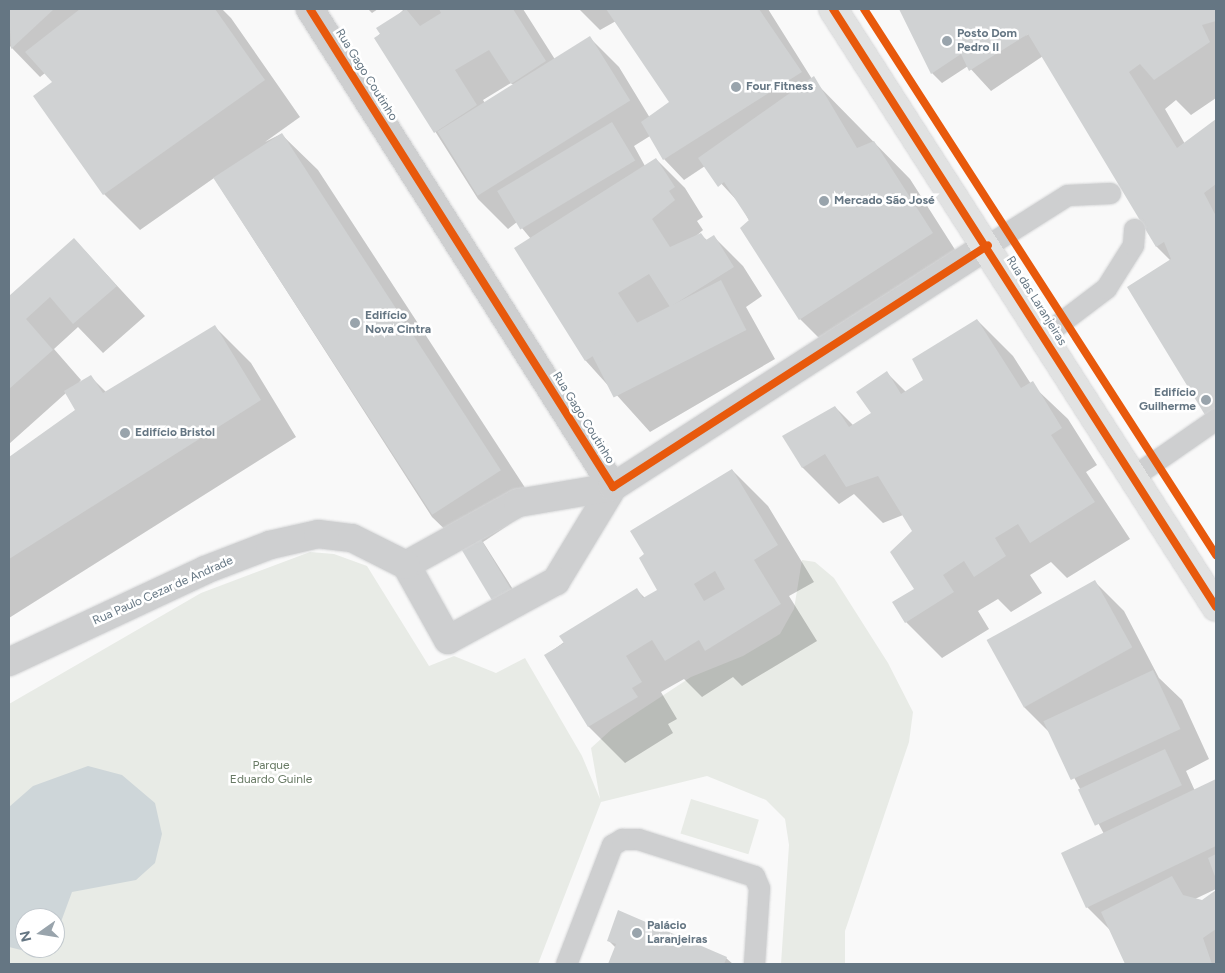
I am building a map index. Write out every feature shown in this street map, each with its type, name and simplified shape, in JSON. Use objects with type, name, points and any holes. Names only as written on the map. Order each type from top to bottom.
[{"type":"main road","name":"Rua das Laranjeiras","points":[[833,9],[988,245],[1216,607]]},
{"type":"street","name":"Rua Gago Coutinho","points":[[310,9],[613,487]]},
{"type":"street","points":[[613,487],[556,581],[448,640],[406,565],[518,503],[613,487],[988,245]]},
{"type":"street","name":"Rua Paulo Cezar de Andrade","points":[[9,662],[205,570],[270,545],[318,534],[352,538],[406,565]]},
{"type":"lane","points":[[988,245],[1067,195],[1110,193]]},
{"type":"lane","points":[[1044,335],[1106,288],[1133,246],[1134,229]]},
{"type":"lane","points":[[1134,476],[1216,419]]},
{"type":"lane","points":[[566,964],[612,845],[622,839],[638,839],[754,876],[759,888],[754,964]]},
{"type":"green space","name":"Parque Eduardo Guinle","points":[[310,552],[334,554],[367,566],[429,666],[454,656],[496,673],[525,658],[582,756],[600,799],[591,748],[612,729],[691,677],[743,656],[780,634],[794,609],[802,560],[815,562],[834,578],[888,663],[913,712],[909,742],[845,931],[845,964],[781,964],[789,845],[785,819],[766,800],[707,776],[601,802],[538,964],[9,964],[9,704],[201,593]]},
{"type":"green space","points":[[691,799],[759,820],[748,854],[680,833]]},
{"type":"shaded area","points":[[88,766],[122,775],[155,803],[162,834],[155,863],[136,880],[72,892],[65,911],[65,908],[15,908],[15,948],[9,947],[9,807],[33,786]]},
{"type":"building","points":[[9,9],[54,9],[11,49]]},
{"type":"building","points":[[80,9],[215,9],[265,80],[103,195],[33,96],[52,82],[25,52]]},
{"type":"building","points":[[406,9],[420,26],[441,13],[439,9],[513,9],[546,61],[511,84],[489,50],[455,70],[477,105],[434,133],[374,38],[380,34],[376,28]]},
{"type":"building","points":[[606,9],[759,9],[802,72],[663,160],[641,122],[669,102]]},
{"type":"building","points":[[899,9],[1216,9],[1216,21],[1202,25],[1210,42],[1154,80],[1140,64],[1129,72],[1177,148],[1216,119],[1216,184],[1204,193],[1216,216],[1216,433],[1127,287],[1171,259],[1164,242],[1156,247],[1028,34],[969,71],[961,54],[931,74]]},
{"type":"building","points":[[590,36],[630,100],[478,196],[437,131]]},
{"type":"building","name":"Mercado São José","points":[[814,76],[857,148],[874,141],[933,233],[799,320],[740,228],[749,220],[724,182],[718,187],[698,158]]},
{"type":"building","points":[[612,122],[635,161],[520,230],[497,191]]},
{"type":"building","name":"Edifício Nova Cintra","points":[[282,133],[501,470],[432,515],[213,178]]},
{"type":"building","points":[[656,158],[675,187],[669,191],[675,200],[652,219],[670,247],[701,233],[706,240],[714,235],[734,267],[670,307],[649,274],[618,293],[640,327],[585,361],[514,248]]},
{"type":"building","points":[[74,238],[117,286],[73,324],[50,297],[26,319],[53,350],[9,389],[9,296]]},
{"type":"building","points":[[721,280],[746,330],[614,398],[588,348]]},
{"type":"building","points":[[977,319],[1021,388],[1033,381],[1062,428],[1051,435],[1095,502],[1030,543],[1018,524],[995,538],[1006,556],[974,577],[964,561],[943,575],[954,592],[905,623],[892,602],[914,589],[890,552],[912,531],[878,476],[846,487],[825,454],[802,468],[782,436],[835,406],[849,427],[871,413],[856,392],[887,371],[901,394],[923,380],[912,359]]},
{"type":"building","name":"Edifício Bristol","points":[[215,325],[261,400],[9,559],[9,457],[75,410],[64,391],[91,375],[103,393]]},
{"type":"building","points":[[732,469],[778,545],[754,560],[781,604],[705,651],[699,640],[665,661],[652,640],[626,656],[642,682],[632,688],[638,697],[588,727],[544,655],[564,643],[559,636],[637,588],[643,598],[657,590],[639,558],[644,554],[630,531]],"holes":[[[715,571],[725,589],[704,601],[694,584]]]},
{"type":"building","points":[[479,536],[515,595],[496,606],[460,547]]},
{"type":"building","points":[[1095,580],[1132,647],[1024,707],[987,640]]},
{"type":"building","points":[[1153,670],[1180,729],[1071,780],[1043,721]]},
{"type":"building","points":[[1165,749],[1182,785],[1095,826],[1078,790]]},
{"type":"building","points":[[1216,779],[1216,846],[1086,908],[1061,853]]},
{"type":"building","points":[[1216,854],[1216,879],[1208,858]]},
{"type":"building","points":[[1172,876],[1183,895],[1202,900],[1216,890],[1216,929],[1203,938],[1212,964],[1125,964],[1101,912]]},
{"type":"building","name":"Palácio Laranjeiras","points":[[618,910],[727,957],[724,964],[608,964],[616,944],[607,941]]},
{"type":"cycle path","points":[[310,9],[613,487],[988,245]]},
{"type":"cycle path","points":[[833,9],[1216,607]]},
{"type":"cycle path","points":[[864,9],[1216,555]]},
{"type":"place","name":"Posto Dom Pedro II","points":[[947,41]]},
{"type":"place","name":"Four Fitness","points":[[736,87]]},
{"type":"place","name":"Mercado São José","points":[[824,201]]},
{"type":"place","name":"Edifício Nova Cintra","points":[[355,323]]},
{"type":"place","name":"Edifício Guilherme","points":[[1206,400]]},
{"type":"place","name":"Edifício Bristol","points":[[125,433]]},
{"type":"place","name":"Palácio Laranjeiras","points":[[637,933]]}]
